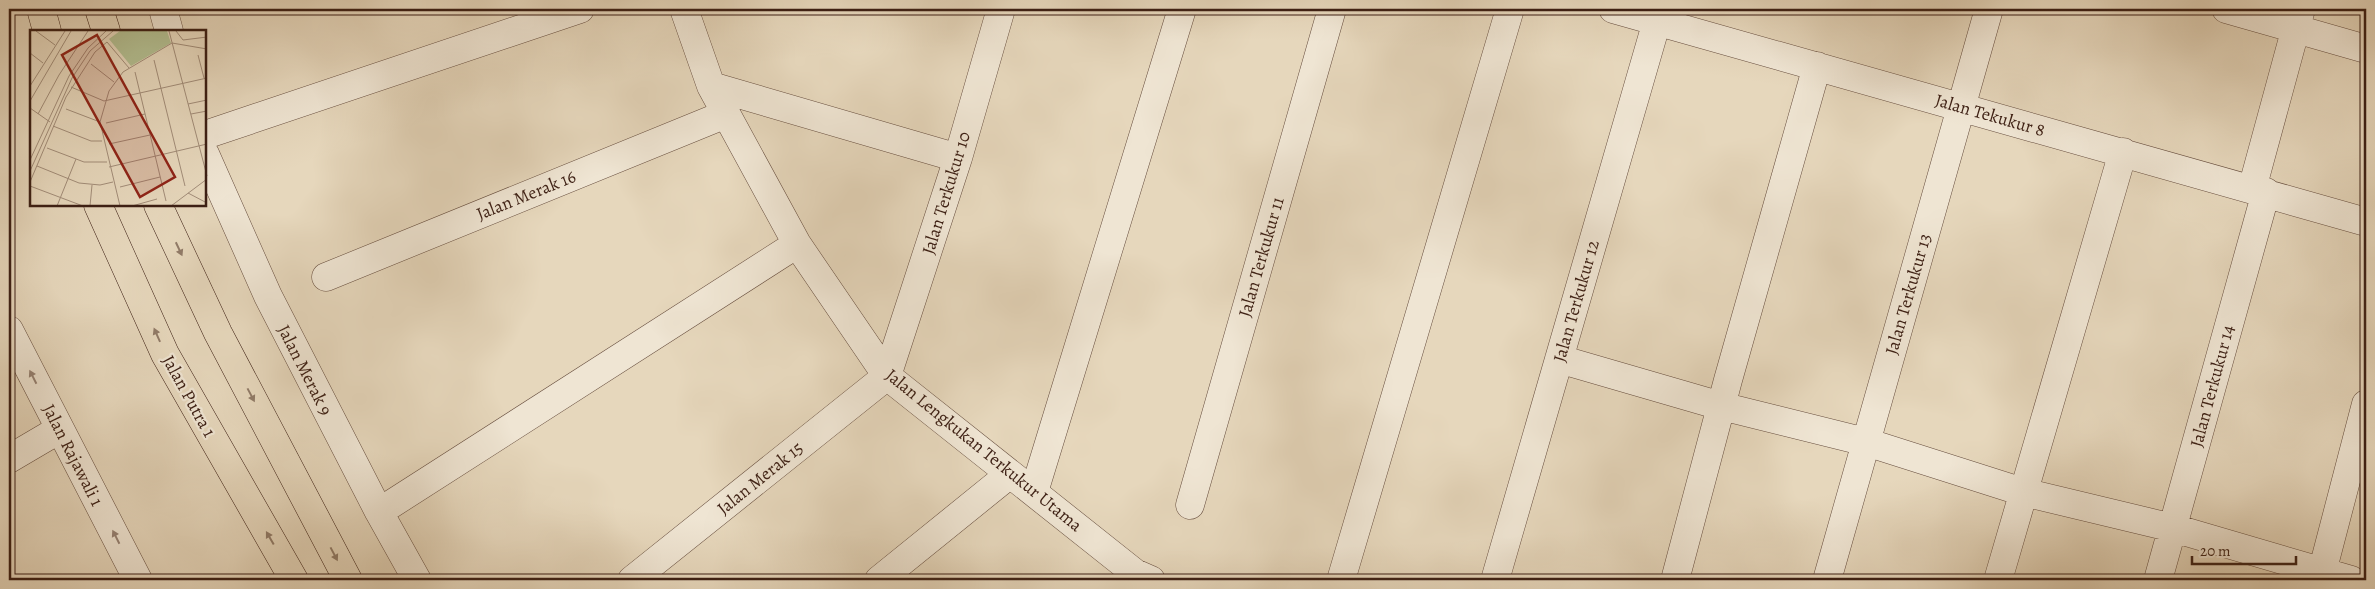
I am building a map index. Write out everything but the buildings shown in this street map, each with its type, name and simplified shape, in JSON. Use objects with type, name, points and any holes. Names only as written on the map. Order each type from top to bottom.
[{"type":"main road","points":[[40,9],[47,30]]},
{"type":"main road","points":[[99,9],[106,30]]},
{"type":"main road","name":"Jalan Putra 1","points":[[98,206],[165,354],[294,580]]},
{"type":"main road","points":[[158,206],[218,333],[348,580]]},
{"type":"street","points":[[163,9],[169,30]]},
{"type":"street","points":[[206,135],[580,9]]},
{"type":"street","name":"Jalan Lengkukan Terkukur Utama","points":[[684,9],[712,86],[797,244],[887,376],[1034,492],[1138,578]]},
{"type":"street","points":[[1034,492],[1182,9]]},
{"type":"street","name":"Jalan Terkukur 11","points":[[1190,505],[1332,9]]},
{"type":"street","points":[[1341,580],[1510,9]]},
{"type":"street","name":"Jalan Tekukur 8","points":[[1613,9],[2259,190],[2366,222]]},
{"type":"street","name":"Jalan Terkukur 13","points":[[1827,580],[1988,9]]},
{"type":"street","points":[[2226,9],[2298,18],[2366,49]]},
{"type":"street","name":"Jalan Terkukur 10","points":[[887,376],[958,158],[997,10]]},
{"type":"street","name":"Jalan Terkukur 14","points":[[2158,580],[2259,190],[2298,18]]},
{"type":"street","name":"Jalan Terkukur 12","points":[[1495,580],[1656,21]]},
{"type":"street","points":[[1675,580],[1721,406],[1817,66]]},
{"type":"street","points":[[712,86],[958,158]]},
{"type":"street","name":"Jalan Merak 16","points":[[326,276],[726,114]]},
{"type":"street","points":[[1998,580],[2123,152]]},
{"type":"street","name":"Jalan Merak 9","points":[[206,156],[268,296],[378,512],[417,580]]},
{"type":"street","points":[[378,512],[797,244]]},
{"type":"street","name":"Jalan Rajawali 1","points":[[9,330],[138,580]]},
{"type":"street","points":[[1559,359],[1721,406],[1866,442],[2023,492],[2173,528],[2321,576],[2351,580]]},
{"type":"street","name":"Jalan Merak 15","points":[[632,580],[887,376]]},
{"type":"street","points":[[2321,576],[2366,404]]},
{"type":"street","points":[[9,459],[60,429]]},
{"type":"street","points":[[880,580],[1010,474]]}]
